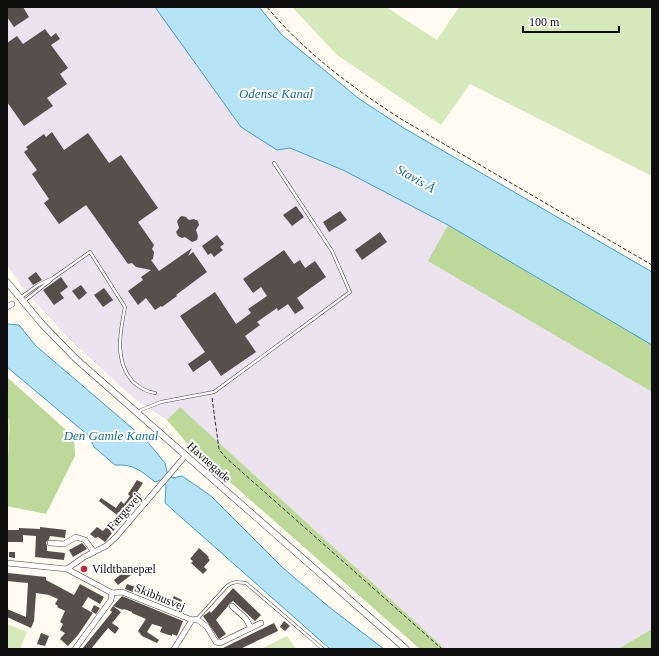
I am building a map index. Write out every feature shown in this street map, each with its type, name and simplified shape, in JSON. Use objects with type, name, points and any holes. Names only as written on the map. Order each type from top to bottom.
[{"type":"street","name":"Havnegade","points":[[7,282],[42,324],[76,359],[406,649]]},
{"type":"street","name":"Færgevej","points":[[67,569],[84,557],[106,546],[116,537],[186,455]]},
{"type":"street","points":[[50,543],[64,544],[76,537],[85,540],[94,552]]},
{"type":"street","name":"Skibhusvej","points":[[7,563],[67,569],[112,593],[122,592],[194,620],[207,627],[216,642],[220,643],[261,623]]},
{"type":"street","points":[[75,649],[111,600],[112,593]]},
{"type":"street","points":[[232,606],[246,619],[250,628]]},
{"type":"street","name":"Skibhusvej","points":[[174,649],[194,620]]},
{"type":"lane","points":[[137,413],[161,402],[214,392],[350,292],[332,251],[274,163]]},
{"type":"lane","points":[[21,300],[48,284],[53,278],[90,252],[125,306],[120,349],[122,364],[127,375],[138,386],[148,392],[155,393]]},
{"type":"lane","points":[[194,620],[232,583],[246,583],[323,649]]},
{"type":"path","points":[[267,7],[286,29],[304,46],[372,100],[401,119],[652,265]]},
{"type":"path","points":[[212,393],[219,449],[225,457],[442,649]]},
{"type":"shaded area","points":[[7,7],[155,7],[241,127],[277,150],[290,148],[343,170],[448,225],[429,261],[652,392],[652,629],[618,649],[445,649],[180,407],[167,420],[136,400],[68,338],[22,287],[7,265]]},
{"type":"green space","points":[[292,7],[386,7],[437,40],[459,7],[652,7],[652,176],[470,84],[441,125],[337,55]]},
{"type":"green space","points":[[448,225],[652,345],[652,392],[428,261]]},
{"type":"green space","points":[[7,377],[74,437],[75,456],[46,514],[7,506],[10,421],[7,417]]},
{"type":"green space","points":[[180,407],[445,649],[420,649],[190,447],[167,420]]},
{"type":"green space","points":[[7,417],[10,421],[7,476]]},
{"type":"green space","points":[[7,624],[27,632],[20,649],[7,649]]},
{"type":"green space","points":[[652,629],[652,649],[618,649]]},
{"type":"green space","points":[[287,636],[296,649],[261,649]]},
{"type":"water","name":"Odense Kanal","points":[[155,7],[259,7],[282,35],[358,98],[402,127],[652,272],[652,345],[448,225],[343,170],[290,148],[277,150],[241,127]]},
{"type":"water","name":"Den Gamle Kanal","points":[[7,324],[19,325],[35,345],[146,440],[165,463],[167,472],[172,478],[182,476],[211,496],[283,568],[329,607],[384,649],[330,649],[165,503],[166,485],[160,480],[155,482],[132,467],[115,465],[94,447],[89,436],[7,367]]},
{"type":"building","points":[[10,7],[23,7],[29,17],[14,27],[7,17],[7,9]]},
{"type":"building","points":[[45,29],[51,37],[56,33],[60,39],[51,45],[68,68],[60,74],[67,84],[47,98],[53,106],[24,126],[7,102],[7,43],[17,36],[23,44]]},
{"type":"building","points":[[52,132],[64,150],[88,133],[109,163],[121,155],[158,208],[138,222],[154,245],[152,249],[154,252],[153,259],[151,260],[159,271],[192,248],[188,256],[193,252],[207,272],[162,307],[161,306],[155,310],[146,298],[138,305],[128,291],[143,280],[141,277],[151,270],[136,267],[132,263],[128,264],[86,205],[59,224],[44,203],[49,199],[32,174],[37,170],[24,152],[28,149],[26,147],[44,134],[46,137]]},
{"type":"building","points":[[296,206],[304,217],[292,226],[283,215]]},
{"type":"building","points":[[340,211],[347,220],[329,232],[323,222]]},
{"type":"building","points":[[182,216],[189,220],[194,219],[198,221],[199,225],[196,230],[198,236],[197,240],[192,242],[185,237],[182,238],[178,236],[176,232],[179,228],[177,221]]},
{"type":"building","points":[[380,232],[387,242],[362,260],[355,250]]},
{"type":"building","points":[[217,235],[224,244],[220,247],[223,250],[214,257],[211,253],[208,255],[202,246]]},
{"type":"building","points":[[284,250],[294,264],[300,260],[305,268],[315,261],[326,277],[297,298],[304,308],[295,314],[288,304],[278,311],[277,308],[257,322],[260,325],[245,336],[256,352],[221,376],[210,360],[193,372],[188,364],[205,352],[180,316],[215,292],[236,324],[251,313],[248,309],[267,296],[261,287],[253,293],[243,279]]},
{"type":"building","points":[[36,272],[42,280],[33,285],[28,278]]},
{"type":"building","points":[[61,277],[68,287],[60,293],[64,298],[54,305],[43,290]]},
{"type":"building","points":[[81,285],[87,293],[79,300],[72,291]]},
{"type":"building","points":[[104,288],[113,300],[103,307],[94,295]]},
{"type":"building","points":[[137,480],[143,483],[137,492],[141,495],[137,501],[135,499],[124,516],[118,512],[117,515],[99,501],[101,498],[116,508],[121,501],[124,504],[130,496],[128,494]]},
{"type":"building","points":[[110,523],[116,528],[105,542],[90,534],[97,527],[103,531]]},
{"type":"building","points":[[40,527],[66,530],[65,538],[50,536],[46,542],[47,551],[65,553],[64,560],[35,557],[36,536],[23,535],[23,542],[7,542],[8,530],[19,530],[19,528],[40,529]]},
{"type":"building","points":[[82,543],[87,549],[73,557],[69,550]]},
{"type":"building","points":[[199,548],[209,557],[208,558],[210,560],[204,567],[207,570],[203,574],[191,563],[193,561],[190,559]]},
{"type":"building","points":[[9,552],[15,552],[15,558],[9,557]]},
{"type":"building","points":[[126,570],[131,575],[118,585],[114,580]]},
{"type":"building","points":[[8,573],[46,577],[46,580],[74,595],[80,584],[104,597],[100,604],[88,597],[82,607],[93,613],[78,635],[68,646],[60,639],[65,633],[60,630],[63,624],[60,622],[65,611],[57,607],[58,606],[55,604],[58,599],[49,595],[36,593],[34,621],[31,628],[7,617],[7,609],[26,617],[28,583],[7,581]]},
{"type":"building","points":[[127,584],[171,600],[169,606],[125,589]]},
{"type":"building","points":[[233,588],[261,615],[255,621],[233,601],[216,620],[226,634],[219,639],[203,616],[210,611],[211,613]]},
{"type":"building","points":[[122,596],[183,621],[177,636],[160,632],[162,627],[152,624],[147,632],[159,640],[157,643],[142,636],[138,631],[146,619],[132,612],[113,606]]},
{"type":"building","points":[[174,596],[182,600],[179,608],[170,604]]},
{"type":"building","points":[[94,605],[100,608],[96,614],[91,611]]},
{"type":"building","points":[[113,606],[121,612],[112,623],[119,628],[115,634],[108,628],[91,649],[82,649],[112,612],[110,610]]},
{"type":"building","points":[[284,621],[290,626],[285,631],[280,627]]},
{"type":"building","points":[[274,623],[278,631],[240,649],[221,649]]},
{"type":"building","points":[[41,633],[49,636],[45,646],[37,644]]},
{"type":"place","name":"Vildtbanepæl","points":[[84,569]]},
{"type":"water label","name":"Stavis Å","points":[[416,178]]}]
